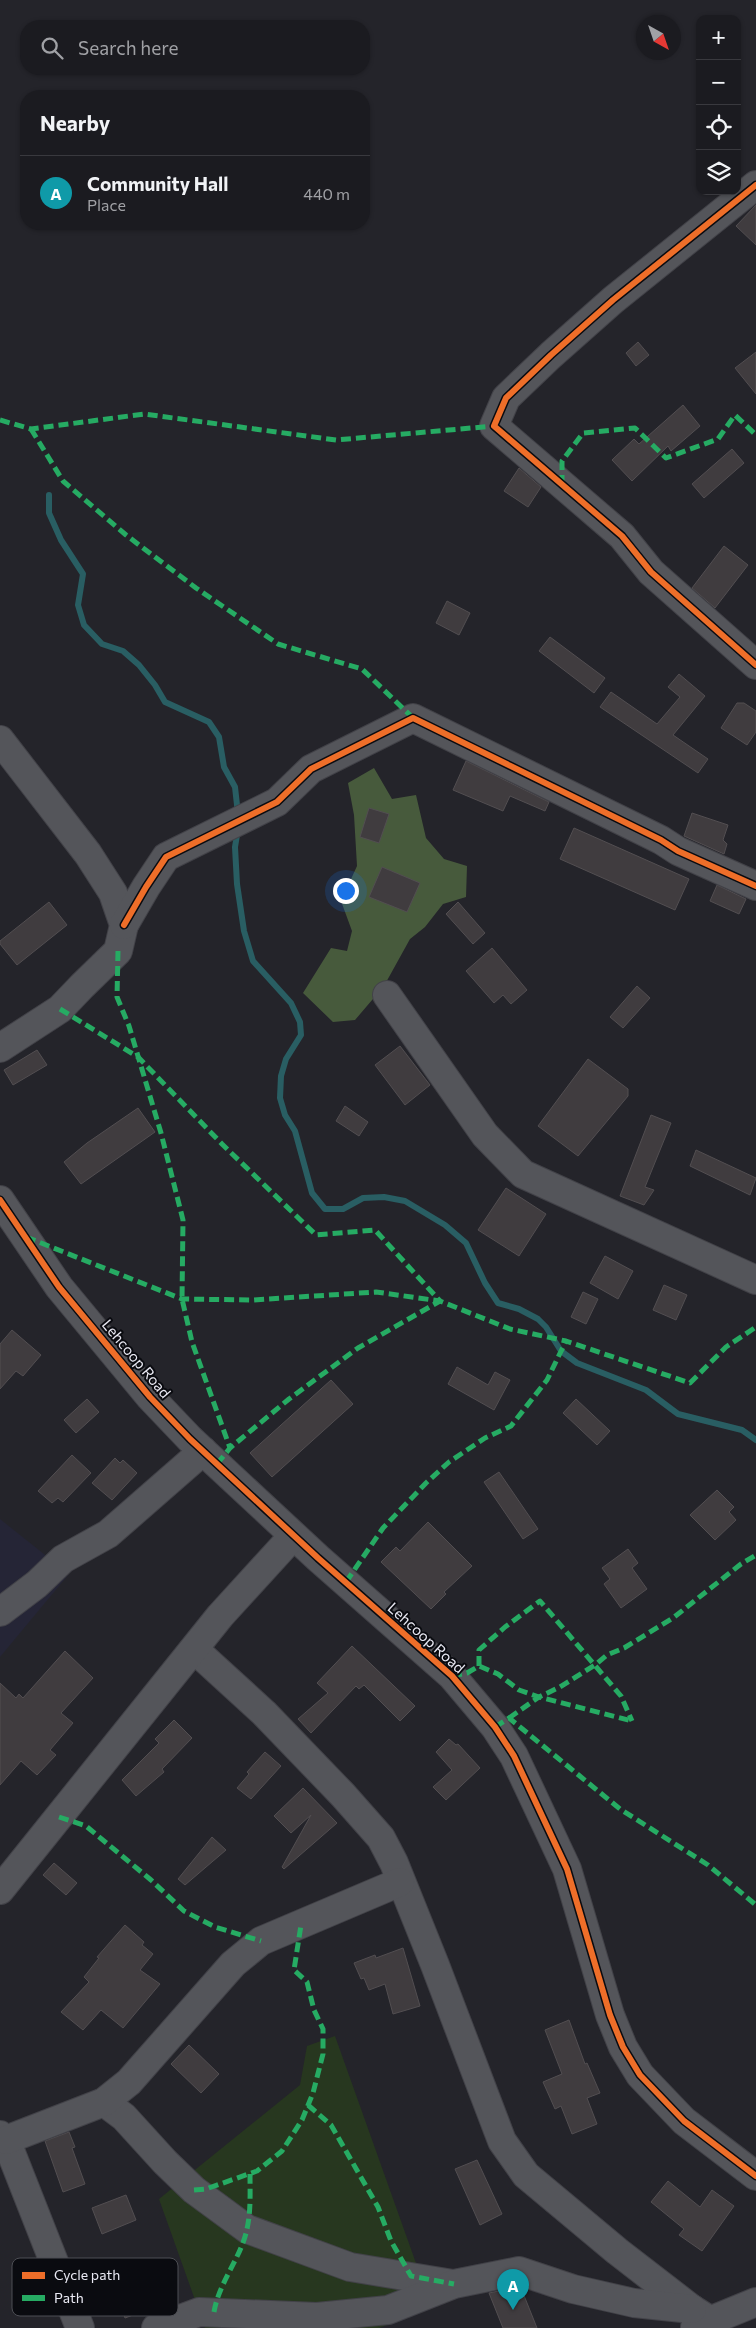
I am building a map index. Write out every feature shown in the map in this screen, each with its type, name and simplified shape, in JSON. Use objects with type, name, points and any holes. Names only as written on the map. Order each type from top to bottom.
[{"type":"street","points":[[756,185],[613,300],[551,355],[506,398],[494,426],[622,536],[651,572],[756,665]]},
{"type":"street","points":[[0,1048],[60,1009],[118,951],[124,925],[166,857],[277,802],[311,769],[412,718],[660,840],[678,851],[756,886]]},
{"type":"street","points":[[0,740],[88,854],[113,893],[124,925]]},
{"type":"street","points":[[387,995],[485,1135],[523,1174],[756,1280]]},
{"type":"street","name":"Lehcoop Road","points":[[0,1200],[60,1287],[150,1397],[203,1451],[293,1536],[452,1676],[495,1727],[514,1756],[567,1869],[610,2015],[623,2047],[640,2075],[677,2114],[727,2156],[756,2176]]},
{"type":"street","points":[[0,1612],[37,1584],[63,1559],[108,1534],[203,1451]]},
{"type":"street","points":[[0,1890],[220,1616],[293,1536]]},
{"type":"street","points":[[194,1649],[264,1713],[343,1795],[381,1838],[435,1965],[502,2141],[526,2175],[699,2319]]},
{"type":"street","points":[[52,2258],[3,2138],[104,2102],[129,2082],[233,1964],[261,1941],[400,1882]]},
{"type":"street","points":[[104,2102],[130,2124],[194,2190],[247,2229],[350,2267],[454,2284]]},
{"type":"street","points":[[156,2328],[199,2312],[317,2317],[388,2310],[454,2284],[472,2282],[519,2271],[574,2289],[699,2319],[756,2302]]},
{"type":"street","points":[[75,2316],[80,2328]]},
{"type":"shaded area","points":[[0,1519],[69,1574],[0,1657]]},
{"type":"green space","points":[[374,768],[392,799],[416,795],[426,838],[444,859],[467,866],[466,897],[443,904],[425,927],[410,939],[384,986],[355,1020],[333,1022],[303,993],[331,948],[347,951],[352,931],[341,901],[357,866],[354,815],[348,783]]},
{"type":"green space","points":[[335,2036],[432,2308],[379,2328],[205,2328],[159,2199],[300,2085],[307,2046]]},
{"type":"building","points":[[756,205],[756,245],[736,226]]},
{"type":"building","points":[[638,342],[649,355],[636,366],[626,353]]},
{"type":"building","points":[[756,352],[756,394],[735,368]]},
{"type":"building","points":[[683,405],[700,426],[671,451],[668,446],[632,481],[612,460],[634,439],[639,444]]},
{"type":"building","points":[[732,449],[744,463],[704,498],[692,484]]},
{"type":"building","points":[[519,468],[541,487],[528,507],[504,491]]},
{"type":"building","points":[[724,546],[748,565],[715,608],[692,588]]},
{"type":"building","points":[[447,601],[470,613],[459,635],[436,623]]},
{"type":"building","points":[[550,637],[605,678],[594,693],[539,651]]},
{"type":"building","points":[[679,674],[705,696],[673,735],[708,759],[698,773],[600,707],[611,692],[657,724],[680,697],[668,687]]},
{"type":"building","points":[[737,703],[744,703],[756,711],[756,732],[747,745],[721,728]]},
{"type":"building","points":[[466,761],[549,802],[545,811],[510,796],[503,811],[453,790]]},
{"type":"building","points":[[369,808],[389,814],[379,843],[360,837]]},
{"type":"building","points":[[692,813],[728,825],[723,840],[727,844],[724,854],[684,836]]},
{"type":"building","points":[[574,828],[689,879],[675,910],[560,859]]},
{"type":"building","points":[[382,867],[420,883],[407,912],[369,897]]},
{"type":"building","points":[[717,885],[746,899],[739,914],[710,901]]},
{"type":"building","points":[[49,902],[67,925],[17,965],[0,944],[0,941]]},
{"type":"building","points":[[458,902],[485,933],[473,944],[446,914]]},
{"type":"building","points":[[492,948],[527,990],[511,1004],[503,995],[494,1003],[466,971]]},
{"type":"building","points":[[637,986],[650,998],[623,1028],[610,1017]]},
{"type":"building","points":[[400,1046],[430,1085],[405,1105],[375,1065]]},
{"type":"building","points":[[37,1050],[47,1065],[13,1085],[4,1070]]},
{"type":"building","points":[[588,1059],[628,1089],[628,1096],[578,1156],[538,1126]]},
{"type":"building","points":[[345,1106],[368,1122],[359,1136],[336,1121]]},
{"type":"building","points":[[138,1108],[155,1132],[81,1184],[64,1162],[87,1143]]},
{"type":"building","points":[[651,1115],[671,1123],[645,1187],[654,1190],[644,1205],[620,1196]]},
{"type":"building","points":[[696,1150],[756,1178],[750,1195],[690,1166]]},
{"type":"building","points":[[506,1188],[546,1214],[519,1256],[478,1230]]},
{"type":"building","points":[[605,1256],[633,1271],[618,1299],[590,1283]]},
{"type":"building","points":[[664,1285],[687,1295],[676,1320],[653,1310]]},
{"type":"building","points":[[583,1292],[598,1299],[586,1324],[571,1317]]},
{"type":"building","points":[[12,1330],[41,1355],[23,1376],[16,1371],[0,1389],[0,1344]]},
{"type":"building","points":[[457,1367],[488,1385],[495,1372],[510,1380],[494,1410],[448,1384]]},
{"type":"building","points":[[331,1380],[353,1404],[272,1477],[250,1453]]},
{"type":"building","points":[[87,1399],[99,1412],[76,1433],[64,1420]]},
{"type":"building","points":[[576,1399],[610,1431],[597,1445],[563,1413]]},
{"type":"building","points":[[72,1455],[91,1473],[63,1502],[58,1498],[52,1503],[38,1491]]},
{"type":"building","points":[[115,1458],[120,1463],[123,1460],[137,1473],[112,1500],[92,1483]]},
{"type":"building","points":[[499,1472],[538,1529],[523,1539],[484,1482]]},
{"type":"building","points":[[717,1490],[734,1507],[729,1512],[736,1520],[715,1540],[690,1515]]},
{"type":"building","points":[[428,1522],[472,1566],[444,1592],[446,1594],[431,1609],[381,1562],[396,1547],[400,1551]]},
{"type":"building","points":[[628,1549],[638,1563],[632,1568],[647,1589],[621,1608],[604,1584],[610,1579],[602,1568]]},
{"type":"building","points":[[352,1646],[415,1706],[400,1721],[364,1685],[359,1689],[356,1686],[311,1733],[298,1719],[328,1693],[317,1683]]},
{"type":"building","points":[[65,1651],[93,1678],[61,1713],[73,1723],[50,1750],[56,1755],[37,1775],[21,1761],[0,1785],[0,1683],[16,1698],[19,1694],[23,1698]]},
{"type":"building","points":[[174,1720],[192,1738],[162,1769],[164,1772],[136,1796],[122,1780],[159,1743],[155,1739]]},
{"type":"building","points":[[449,1739],[456,1745],[458,1744],[480,1768],[446,1800],[433,1787],[452,1770],[436,1752]]},
{"type":"building","points":[[265,1752],[281,1766],[251,1799],[237,1788],[249,1774],[247,1772]]},
{"type":"building","points":[[303,1788],[337,1823],[284,1869],[282,1867],[311,1815],[291,1833],[274,1816]]},
{"type":"building","points":[[212,1837],[226,1850],[185,1885],[178,1879]]},
{"type":"building","points":[[54,1863],[77,1883],[66,1895],[43,1875]]},
{"type":"building","points":[[125,1925],[144,1942],[142,1945],[153,1954],[140,1970],[160,1984],[123,2028],[101,2010],[83,2030],[61,2012],[89,1982],[84,1977],[99,1958],[97,1957]]},
{"type":"building","points":[[403,1948],[420,2006],[393,2014],[385,1984],[369,1990],[364,1978],[361,1979],[354,1963],[375,1955],[376,1958]]},
{"type":"building","points":[[569,2020],[585,2064],[587,2063],[600,2093],[587,2098],[597,2124],[572,2134],[561,2106],[555,2109],[543,2082],[562,2074],[545,2030]]},
{"type":"building","points":[[189,2045],[219,2074],[201,2093],[171,2064]]},
{"type":"building","points":[[69,2132],[75,2147],[72,2148],[85,2184],[63,2192],[45,2141]]},
{"type":"building","points":[[477,2160],[502,2214],[480,2225],[455,2169]]},
{"type":"building","points":[[668,2181],[700,2207],[712,2190],[734,2206],[702,2251],[679,2235],[684,2229],[651,2202]]},
{"type":"building","points":[[126,2195],[136,2220],[102,2234],[92,2208]]},
{"type":"building","points":[[521,2288],[537,2328],[503,2328],[489,2293]]},
{"type":"waterway","points":[[49,495],[49,513],[61,540],[83,574],[78,605],[84,625],[102,644],[123,651],[139,665],[155,685],[165,702],[209,722],[219,737],[224,767],[235,787],[238,814]]},
{"type":"waterway","points":[[238,829],[235,847],[237,884],[244,931],[253,961],[291,1003],[300,1022],[301,1035],[286,1059],[281,1076],[280,1098],[285,1115],[295,1131],[312,1193],[325,1209],[343,1209],[363,1198],[384,1197],[405,1201],[445,1225],[466,1243],[485,1283],[498,1303],[519,1309],[538,1319],[546,1327],[561,1351],[577,1363],[646,1390],[678,1414],[742,1430],[756,1440]]},
{"type":"marked path","points":[[0,420],[31,429],[144,414],[336,440],[494,426]]},
{"type":"marked path","points":[[562,485],[562,461],[583,433],[635,428],[666,458],[718,439],[735,415],[756,435]]},
{"type":"marked path","points":[[31,429],[63,481],[126,535],[196,588],[278,644],[362,669],[413,718]]},
{"type":"marked path","points":[[118,951],[117,997],[129,1026],[161,1133],[183,1220],[182,1299],[192,1342],[230,1448]]},
{"type":"marked path","points":[[60,1009],[138,1057],[222,1144],[316,1235],[375,1230],[440,1301]]},
{"type":"marked path","points":[[26,1237],[182,1299],[253,1300],[376,1292],[440,1301],[510,1329],[566,1341],[690,1383],[726,1347],[756,1327]]},
{"type":"marked path","points":[[217,1464],[230,1448],[289,1399],[358,1348],[440,1301]]},
{"type":"marked path","points":[[346,1582],[383,1528],[426,1483],[449,1462],[485,1438],[511,1426],[547,1380],[566,1341]]},
{"type":"marked path","points":[[509,1718],[539,1697],[560,1687],[595,1665],[607,1655],[624,1648],[673,1618],[741,1564],[756,1555]]},
{"type":"marked path","points":[[479,1666],[479,1650],[505,1627],[540,1601],[621,1696],[632,1721]]},
{"type":"marked path","points":[[452,1676],[467,1673],[479,1666],[498,1674],[519,1690],[632,1721]]},
{"type":"marked path","points":[[495,1727],[509,1718],[620,1809],[708,1865],[756,1905]]},
{"type":"marked path","points":[[59,1817],[86,1826],[151,1880],[184,1911],[215,1927],[261,1941]]},
{"type":"marked path","points":[[194,2190],[206,2189],[257,2171],[282,2151],[302,2120],[313,2093],[323,2054],[323,2029],[314,2010],[307,1982],[294,1970],[301,1925]]},
{"type":"marked path","points":[[308,2105],[331,2125],[378,2207],[391,2241],[411,2276],[454,2284]]},
{"type":"marked path","points":[[214,2312],[220,2290],[240,2250],[247,2229],[250,2208],[250,2174]]},
{"type":"cycle path","points":[[756,185],[613,300],[551,355],[506,398],[494,426],[622,536],[651,572],[756,665]]},
{"type":"cycle path","points":[[124,925],[166,857],[277,802],[311,769],[413,718],[661,840],[678,851],[756,886]]},
{"type":"cycle path","points":[[0,1200],[59,1287],[150,1397],[190,1439],[318,1558],[452,1676],[495,1727],[514,1756],[567,1869],[610,2015],[623,2047],[640,2075],[684,2121],[756,2176]]},
{"type":"place","name":"Community Hall","points":[[513,2310]]}]
